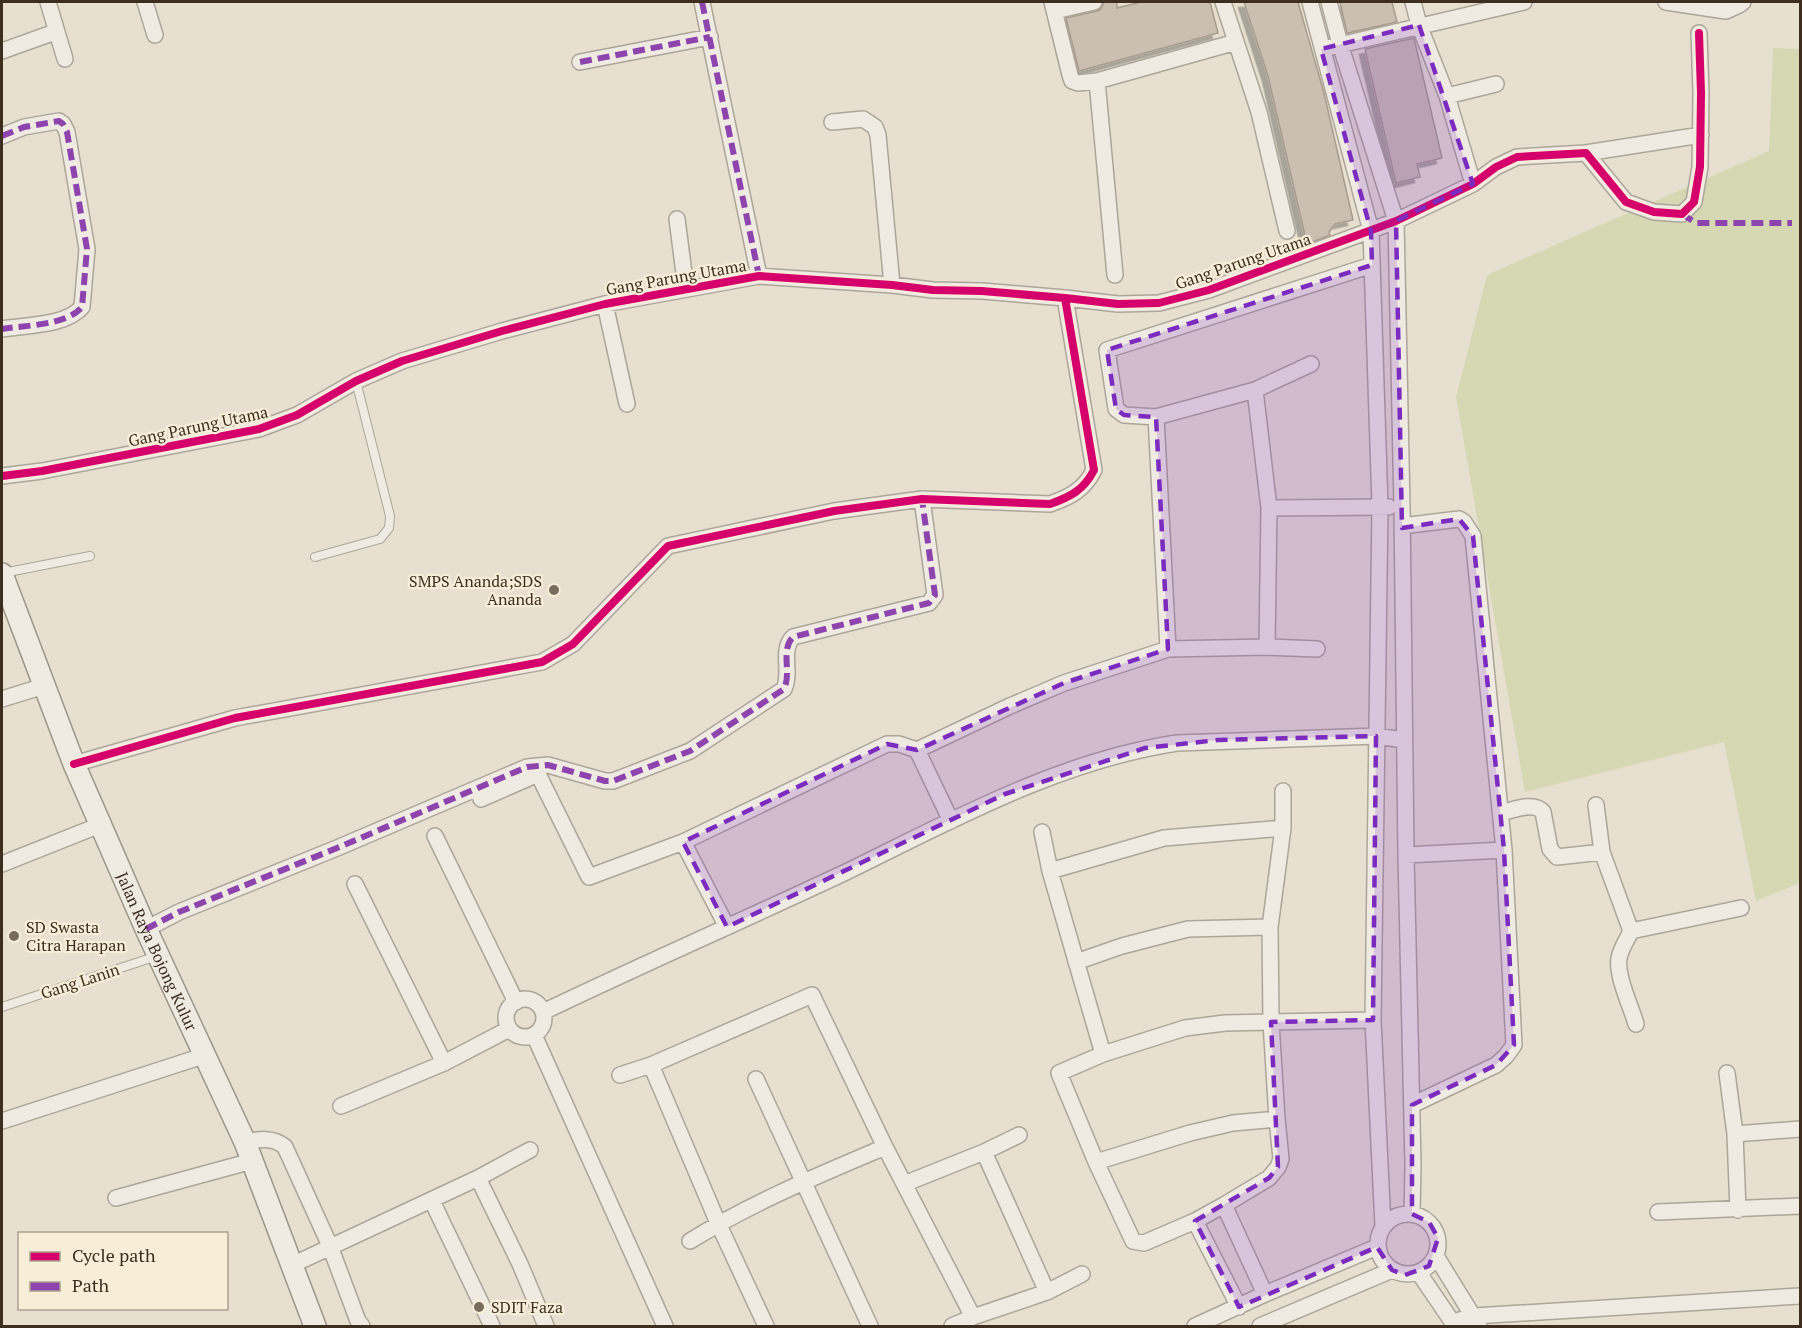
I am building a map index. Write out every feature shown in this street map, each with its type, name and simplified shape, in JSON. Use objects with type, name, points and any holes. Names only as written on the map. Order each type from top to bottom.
[{"type":"main road","name":"Jalan Raya Bojong Kulur","points":[[2,574],[74,764],[146,928],[249,1151],[315,1326]]},
{"type":"street","points":[[48,2],[64,59]]},
{"type":"street","points":[[145,2],[155,35]]},
{"type":"street","points":[[702,2],[759,276]]},
{"type":"street","points":[[1094,2],[1054,6],[1072,81],[1078,83],[1097,81],[1236,42]]},
{"type":"street","points":[[1223,2],[1259,112],[1287,231]]},
{"type":"street","points":[[1310,2],[1371,231],[1380,506],[1373,1020],[1383,1226]]},
{"type":"street","points":[[1329,2],[1340,45],[1396,221],[1412,1214]]},
{"type":"street","points":[[1413,2],[1419,25],[1446,96],[1473,184]]},
{"type":"street","points":[[1322,50],[1489,6],[1524,2]]},
{"type":"street","points":[[1666,2],[1726,11],[1743,2]]},
{"type":"street","points":[[2,51],[56,33]]},
{"type":"street","points":[[1586,153],[1626,202],[1654,212],[1682,214],[1694,202],[1700,166],[1701,135],[1699,33]]},
{"type":"street","points":[[580,63],[710,37]]},
{"type":"street","points":[[1097,81],[1115,275]]},
{"type":"street","points":[[1446,96],[1496,84]]},
{"type":"street","points":[[832,122],[863,119],[875,127],[878,135],[892,285]]},
{"type":"street","points":[[2,135],[24,127],[59,121],[63,124],[68,132],[87,249],[82,307],[76,315],[41,324],[2,329]]},
{"type":"street","name":"Gang Parung Utama","points":[[2,476],[42,471],[259,429],[297,416],[356,381],[402,361],[502,330],[605,304],[759,276],[933,290],[982,291],[1118,304],[1159,303],[1209,290],[1396,221],[1473,184],[1496,167],[1517,157],[1586,153],[1701,135]]},
{"type":"street","points":[[677,219],[686,289]]},
{"type":"street","points":[[1311,364],[1255,390],[1156,417],[1124,415],[1116,409],[1107,350],[1372,265]]},
{"type":"street","points":[[74,764],[236,718],[542,662],[573,644],[668,546],[834,511],[922,499],[1050,504],[1067,498],[1088,482],[1094,470],[1065,298]]},
{"type":"street","points":[[605,304],[627,404]]},
{"type":"street","points":[[1255,390],[1269,508],[1267,647]]},
{"type":"street","points":[[1156,417],[1168,648]]},
{"type":"street","points":[[146,928],[179,912],[527,767],[548,765],[605,781],[613,781],[690,751],[784,689],[787,681],[787,646],[793,637],[929,603],[933,599],[935,595],[922,499]]},
{"type":"street","points":[[1269,508],[1402,507]]},
{"type":"street","points":[[1402,526],[1459,519],[1464,522],[1473,536],[1504,850],[1514,1045],[1496,1065],[1412,1105]]},
{"type":"street","points":[[481,799],[538,774],[589,877],[682,842],[887,744],[899,744],[917,750],[1064,683],[1168,648],[1317,649]]},
{"type":"street","points":[[2,699],[44,686]]},
{"type":"street","points":[[543,1012],[1005,794],[1045,779],[1145,748],[1218,741],[1376,736],[1404,740]]},
{"type":"street","points":[[917,750],[951,820]]},
{"type":"street","points":[[1283,791],[1283,828],[1270,927],[1271,1022],[1281,1159],[1269,1178],[1224,1205],[1195,1221],[1144,1243],[1134,1241],[1096,1162],[1059,1073],[1102,1054],[1185,1028],[1225,1023],[1271,1022],[1373,1020]]},
{"type":"street","points":[[1596,805],[1602,852],[1631,931],[1619,960],[1621,975],[1636,1024]]},
{"type":"street","points":[[1501,813],[1534,806],[1541,809],[1544,812],[1550,849],[1557,857],[1602,852]]},
{"type":"street","points":[[2,864],[100,825]]},
{"type":"street","points":[[1050,871],[1164,838],[1283,828]]},
{"type":"street","points":[[1042,832],[1050,871],[1102,1054]]},
{"type":"street","points":[[435,836],[516,1002]]},
{"type":"street","points":[[682,842],[727,927]]},
{"type":"street","points":[[1406,855],[1504,850]]},
{"type":"street","points":[[355,884],[444,1063]]},
{"type":"street","points":[[1631,931],[1741,908]]},
{"type":"street","points":[[1076,962],[1122,946],[1188,929],[1270,927]]},
{"type":"street","points":[[620,1076],[651,1065],[812,995],[885,1147],[973,1317]]},
{"type":"street","points":[[524,999],[532,1001],[543,1012],[544,1021],[534,1035],[520,1036],[509,1029],[506,1022],[507,1014],[516,1002],[524,999]]},
{"type":"street","points":[[341,1106],[444,1063],[509,1029]]},
{"type":"street","points":[[534,1035],[665,1326]]},
{"type":"street","points":[[2,1121],[207,1056]]},
{"type":"street","points":[[651,1065],[718,1223],[766,1326]]},
{"type":"street","points":[[1727,1073],[1734,1134],[1738,1210]]},
{"type":"street","points":[[756,1079],[870,1326]]},
{"type":"street","points":[[1096,1162],[1191,1133],[1233,1124],[1277,1119]]},
{"type":"street","points":[[1734,1134],[1800,1129]]},
{"type":"street","points":[[904,1184],[984,1152],[1019,1135]]},
{"type":"street","points":[[116,1198],[249,1151],[259,1139],[279,1141],[285,1147],[330,1246],[358,1321],[362,1326]]},
{"type":"street","points":[[690,1240],[718,1223],[885,1147]]},
{"type":"street","points":[[292,1265],[432,1201],[530,1150]]},
{"type":"street","points":[[984,1152],[1047,1293]]},
{"type":"street","points":[[478,1178],[520,1264],[546,1326]]},
{"type":"street","points":[[432,1201],[492,1326]]},
{"type":"street","points":[[1224,1205],[1265,1294]]},
{"type":"street","points":[[1658,1212],[1800,1206]]},
{"type":"street","points":[[1412,1214],[1429,1222],[1438,1238],[1436,1256],[1429,1266],[1419,1273],[1405,1275],[1392,1270],[1382,1260],[1377,1247],[1378,1236],[1383,1226],[1396,1216],[1412,1214]]},
{"type":"street","points":[[1195,1221],[1239,1307]]},
{"type":"street","points":[[1195,1326],[1377,1247]]},
{"type":"street","points":[[1436,1256],[1477,1321]]},
{"type":"street","points":[[1260,1326],[1392,1270]]},
{"type":"street","points":[[1419,1273],[1454,1324],[1800,1296]]},
{"type":"street","points":[[952,1326],[1047,1293],[1082,1274]]},
{"type":"lane","points":[[315,557],[380,539],[389,528],[390,516],[356,381]]},
{"type":"lane","points":[[2,574],[90,556]]},
{"type":"lane","name":"Gang Lanin","points":[[2,1007],[159,956]]},
{"type":"highlighted area","points":[[1419,25],[1473,184],[1396,221],[1402,528],[1459,519],[1473,536],[1504,850],[1514,1045],[1496,1065],[1412,1105],[1412,1214],[1429,1222],[1438,1238],[1429,1266],[1405,1275],[1392,1270],[1377,1247],[1239,1307],[1195,1221],[1269,1178],[1278,1167],[1271,1022],[1373,1020],[1376,736],[1218,740],[1145,748],[1005,794],[727,927],[683,842],[887,744],[917,750],[1064,683],[1168,649],[1156,417],[1124,415],[1116,409],[1107,350],[1372,265],[1371,231],[1321,49]]},
{"type":"green space","points":[[1773,48],[1800,49],[1800,883],[1756,901],[1724,742],[1525,792],[1456,397],[1487,275],[1769,151]]},
{"type":"building","points":[[1104,2],[1117,2],[1117,8],[1141,2],[1210,2],[1218,33],[1079,71],[1066,18],[1097,11],[1101,9]]},
{"type":"building","points":[[1244,2],[1298,2],[1324,93],[1353,220],[1335,224],[1329,232],[1330,235],[1307,244],[1268,76]]},
{"type":"building","points":[[1340,2],[1392,2],[1397,22],[1347,33]]},
{"type":"building","points":[[1414,38],[1442,158],[1417,164],[1420,177],[1396,183],[1365,49]]},
{"type":"marked path","points":[[702,2],[759,276]]},
{"type":"marked path","points":[[580,62],[710,37]]},
{"type":"marked path","points":[[2,136],[24,127],[59,121],[63,124],[67,132],[87,249],[82,307],[66,318],[56,321],[2,329]]},
{"type":"marked path","points":[[1682,214],[1696,223],[1792,223]]},
{"type":"marked path","points":[[146,929],[179,912],[527,767],[548,765],[605,781],[613,781],[690,751],[784,689],[787,676],[787,648],[793,637],[929,603],[935,595],[922,499]]},
{"type":"cycle path","points":[[2,476],[42,471],[259,429],[297,415],[356,381],[402,361],[502,331],[605,304],[759,276],[933,290],[982,291],[1118,304],[1159,303],[1209,290],[1396,221],[1473,184],[1496,167],[1517,157],[1586,153],[1626,202],[1654,212],[1682,214],[1694,202],[1700,167],[1699,33]]},
{"type":"cycle path","points":[[74,764],[235,718],[542,662],[573,644],[668,546],[834,511],[922,499],[1050,504],[1064,499],[1081,488],[1094,470],[1065,298]]},
{"type":"place","name":"SMPS Ananda;SDS Ananda","points":[[554,590]]},
{"type":"place","name":"SD Swasta Citra Harapan","points":[[14,936]]},
{"type":"place","name":"SDIT Faza","points":[[479,1307]]}]
